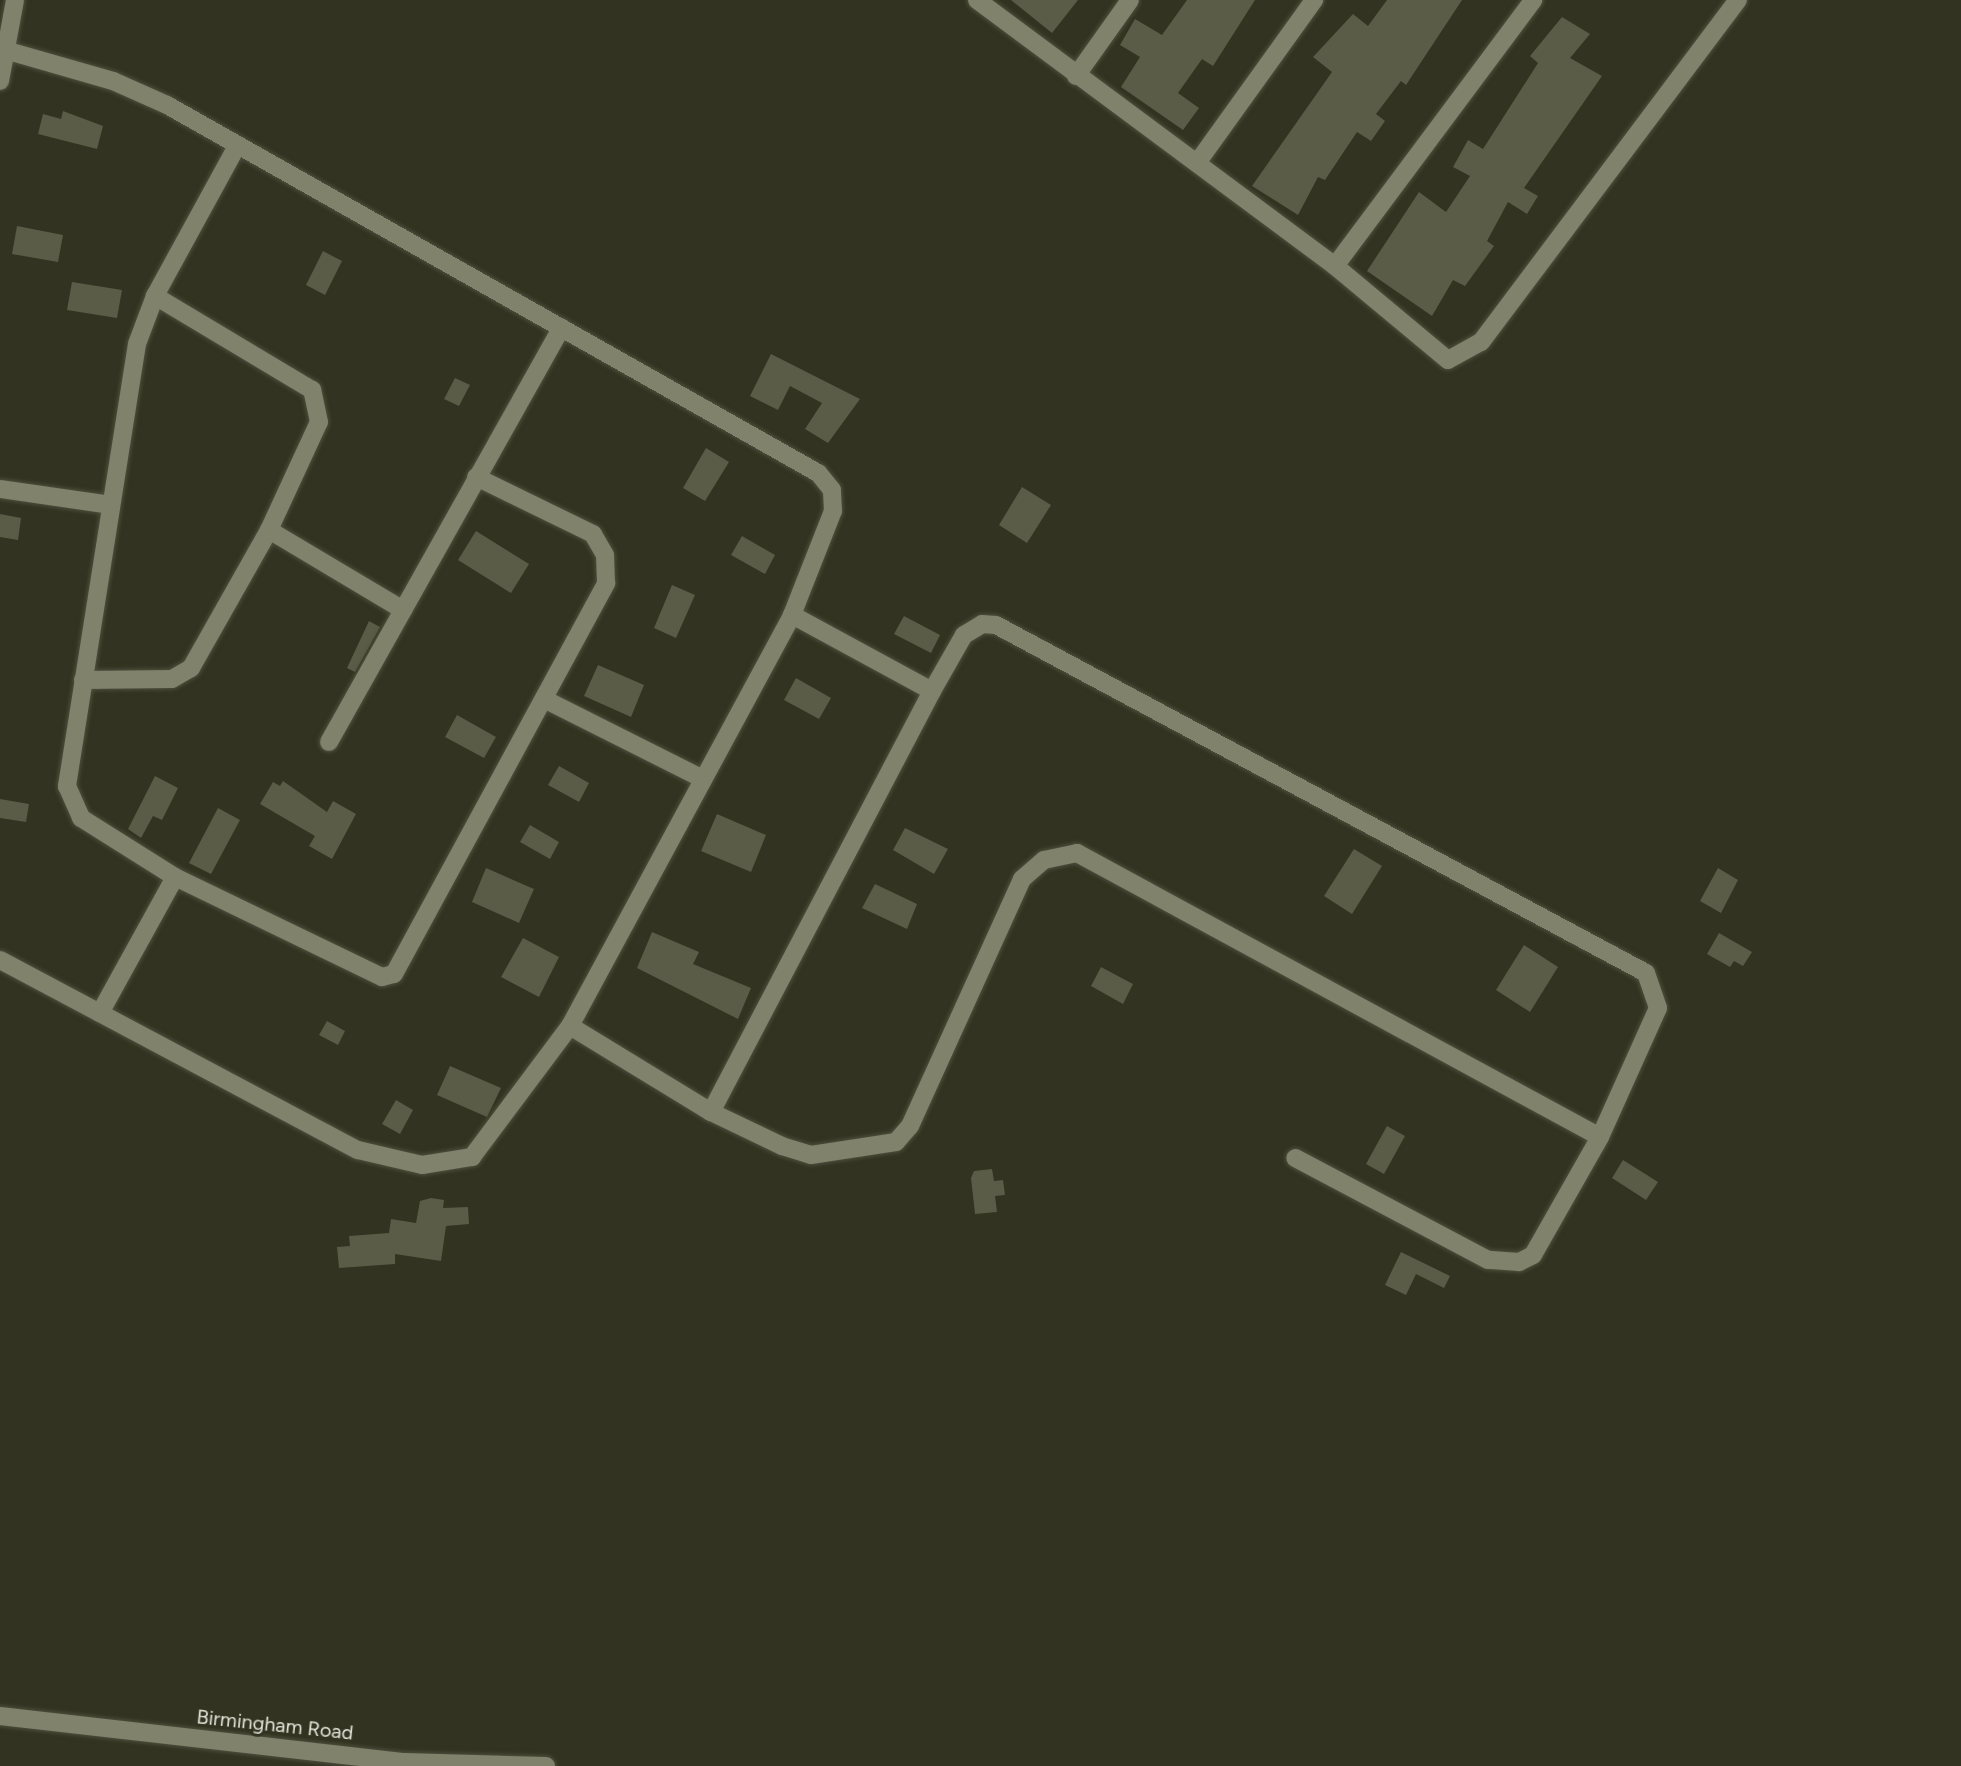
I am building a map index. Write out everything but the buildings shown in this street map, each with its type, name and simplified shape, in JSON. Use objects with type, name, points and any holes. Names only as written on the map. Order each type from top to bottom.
[{"type":"street","points":[[0,81],[15,0]]},
{"type":"street","points":[[977,0],[1335,266],[1438,355],[1448,360],[1472,351],[1738,0]]},
{"type":"street","points":[[1076,76],[1130,0]]},
{"type":"street","points":[[1197,163],[1314,0]]},
{"type":"street","points":[[1335,266],[1533,0]]},
{"type":"street","points":[[0,960],[358,1150],[422,1165],[472,1157],[570,1026],[792,615],[833,511],[832,490],[818,473],[237,146],[113,81],[5,50]]},
{"type":"street","points":[[237,146],[155,296],[137,344],[67,786],[71,804],[81,818],[175,877],[382,977],[394,974],[606,583],[605,555],[593,534],[476,477]]},
{"type":"street","points":[[83,680],[172,679],[191,668],[269,530],[319,422],[319,402],[312,390],[155,296]]},
{"type":"street","points":[[329,742],[561,328]]},
{"type":"street","points":[[0,489],[111,505]]},
{"type":"street","points":[[269,530],[403,610]]},
{"type":"street","points":[[792,615],[932,691]]},
{"type":"street","points":[[711,1112],[964,635],[982,624],[996,625],[1646,973],[1658,1008],[1600,1137],[1533,1255],[1503,1263],[1295,1158]]},
{"type":"street","points":[[544,699],[703,779]]},
{"type":"street","points":[[570,1026],[711,1112],[811,1155],[896,1142],[910,1126],[1022,879],[1044,860],[1077,853],[1600,1137]]},
{"type":"street","points":[[100,1013],[175,877]]},
{"type":"street","name":"Birmingham Road","points":[[0,1716],[404,1764],[546,1766]]}]
